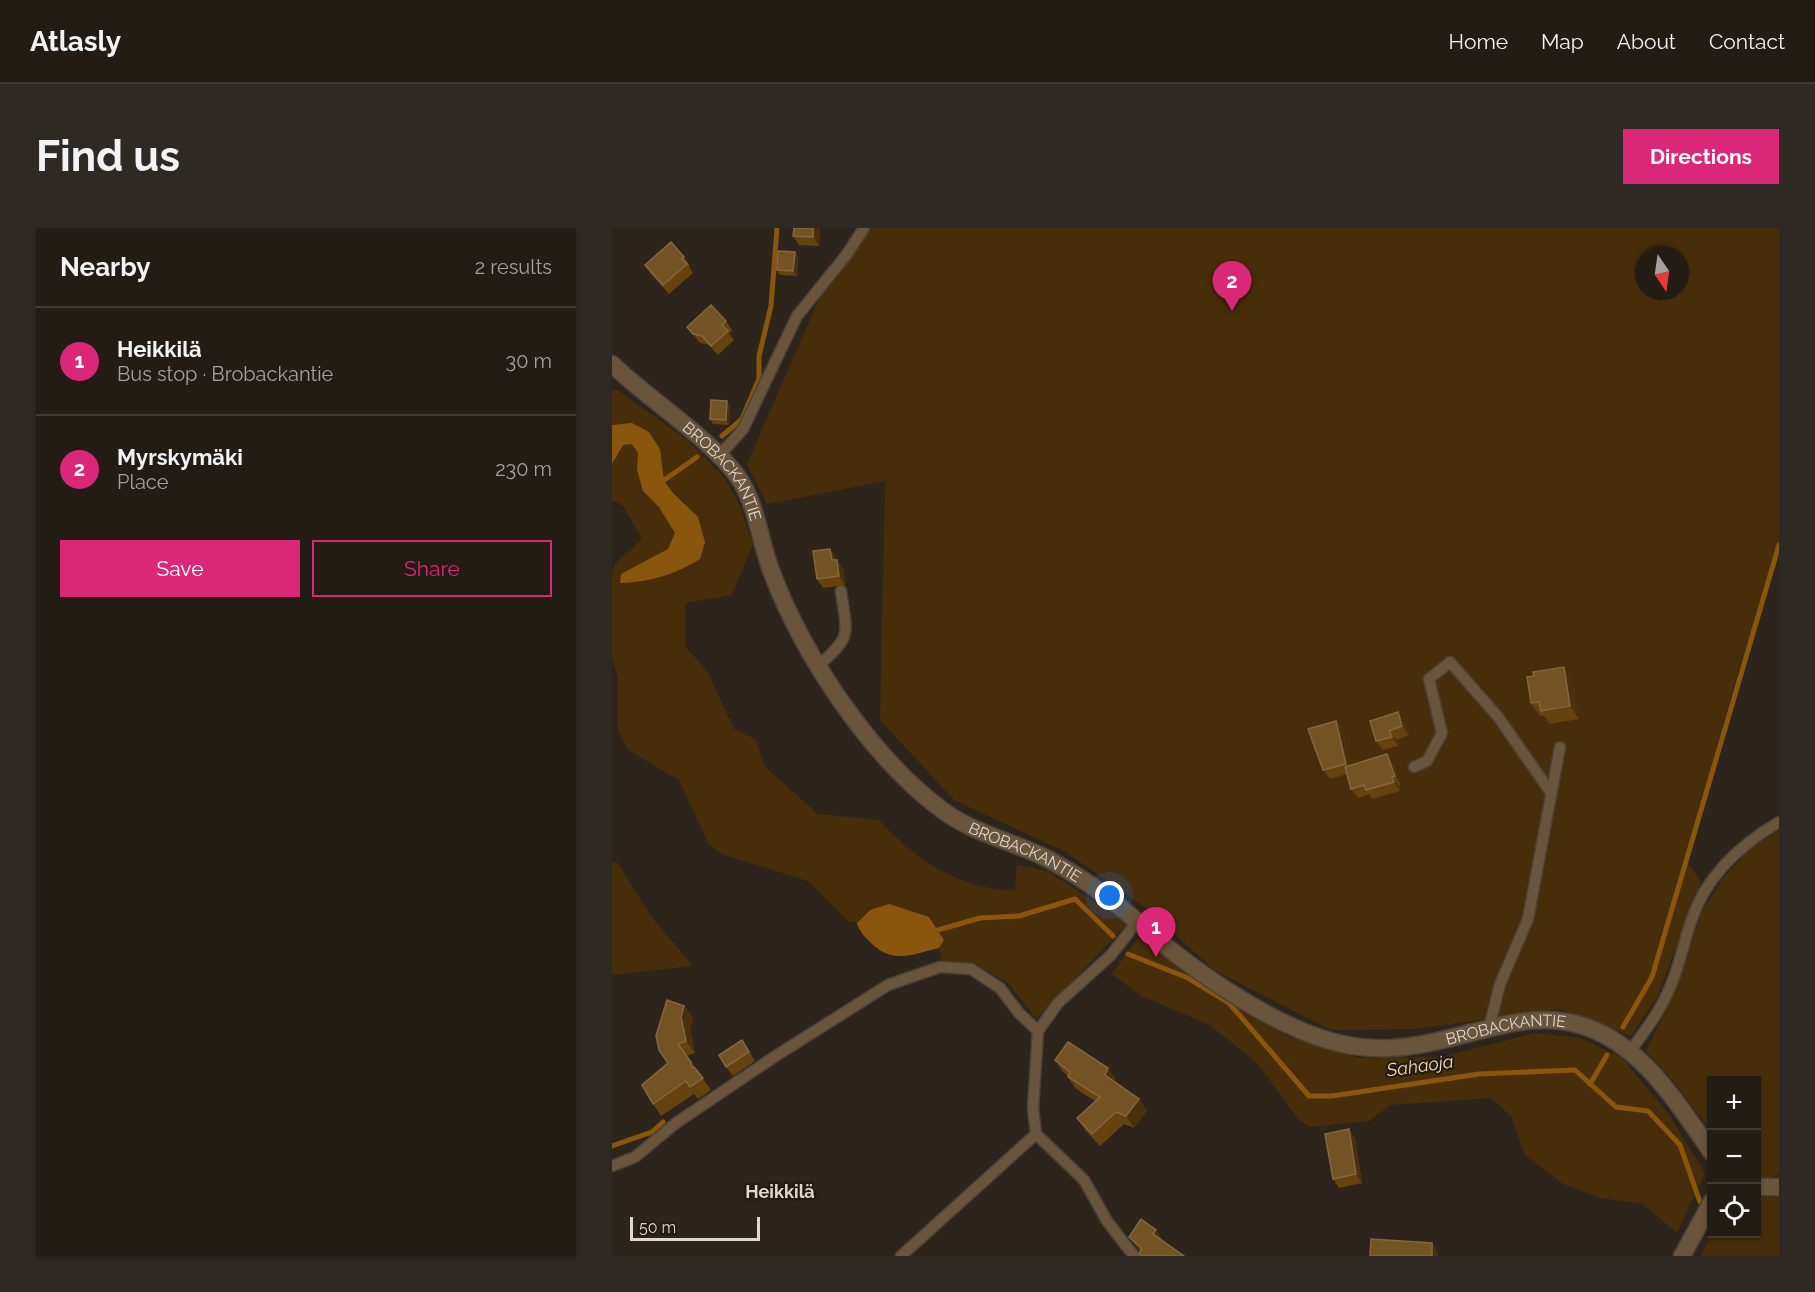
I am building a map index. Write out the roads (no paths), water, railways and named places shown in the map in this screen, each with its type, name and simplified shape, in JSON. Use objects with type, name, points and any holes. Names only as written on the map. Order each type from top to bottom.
[{"type":"street","name":"BROBACKANTIE","points":[[612,364],[638,389],[720,455],[743,487],[772,573],[794,624],[818,666],[883,754],[941,810],[991,837],[1046,858],[1089,884],[1207,976],[1276,1018],[1323,1039],[1362,1049],[1400,1049],[1489,1028],[1545,1020],[1580,1023],[1605,1034],[1630,1051],[1672,1096],[1707,1146]]},
{"type":"street","points":[[1761,1187],[1779,1187]]},
{"type":"street","points":[[1682,1256],[1707,1210]]},
{"type":"lane","points":[[720,455],[743,429],[797,316],[847,254],[864,228]]},
{"type":"lane","points":[[818,666],[842,645],[847,633],[841,591]]},
{"type":"lane","points":[[1414,767],[1427,761],[1442,733],[1429,679],[1450,662],[1499,718],[1551,793]]},
{"type":"lane","points":[[1489,1028],[1500,984],[1528,919],[1560,747]]},
{"type":"lane","points":[[1630,1051],[1655,1017],[1672,984],[1692,916],[1714,876],[1743,846],[1779,822]]},
{"type":"lane","points":[[1134,1256],[1107,1221],[1084,1180],[1036,1134],[1034,1108],[1038,1031],[1058,1003],[1111,955],[1137,922]]},
{"type":"lane","points":[[612,1166],[635,1157],[676,1123],[774,1057],[888,985],[940,967],[971,969],[1000,988],[1019,1013],[1038,1031]]},
{"type":"lane","points":[[901,1256],[1036,1134]]},
{"type":"waterway","points":[[722,436],[742,419],[759,379],[759,356],[771,306],[777,228]]},
{"type":"waterway","points":[[660,483],[697,457]]},
{"type":"waterway","points":[[1623,1027],[1652,977],[1779,545]]},
{"type":"waterway","name":"Sahaoja","points":[[938,930],[980,918],[1019,916],[1075,899],[1113,936]]},
{"type":"waterway","name":"Sahaoja","points":[[1128,954],[1188,978],[1229,1003],[1309,1096],[1332,1096],[1479,1074],[1575,1070],[1616,1107],[1648,1111],[1680,1145],[1700,1202]]},
{"type":"waterway","points":[[1590,1084],[1607,1055]]},
{"type":"waterway","points":[[612,1146],[652,1132],[663,1122]]},
{"type":"place","name":"Myrskymäki","points":[[1232,311]]},
{"type":"place","name":"Heikkilä","points":[[1156,957]]},
{"type":"district","name":"Heikkilä","points":[[780,1192]]}]
